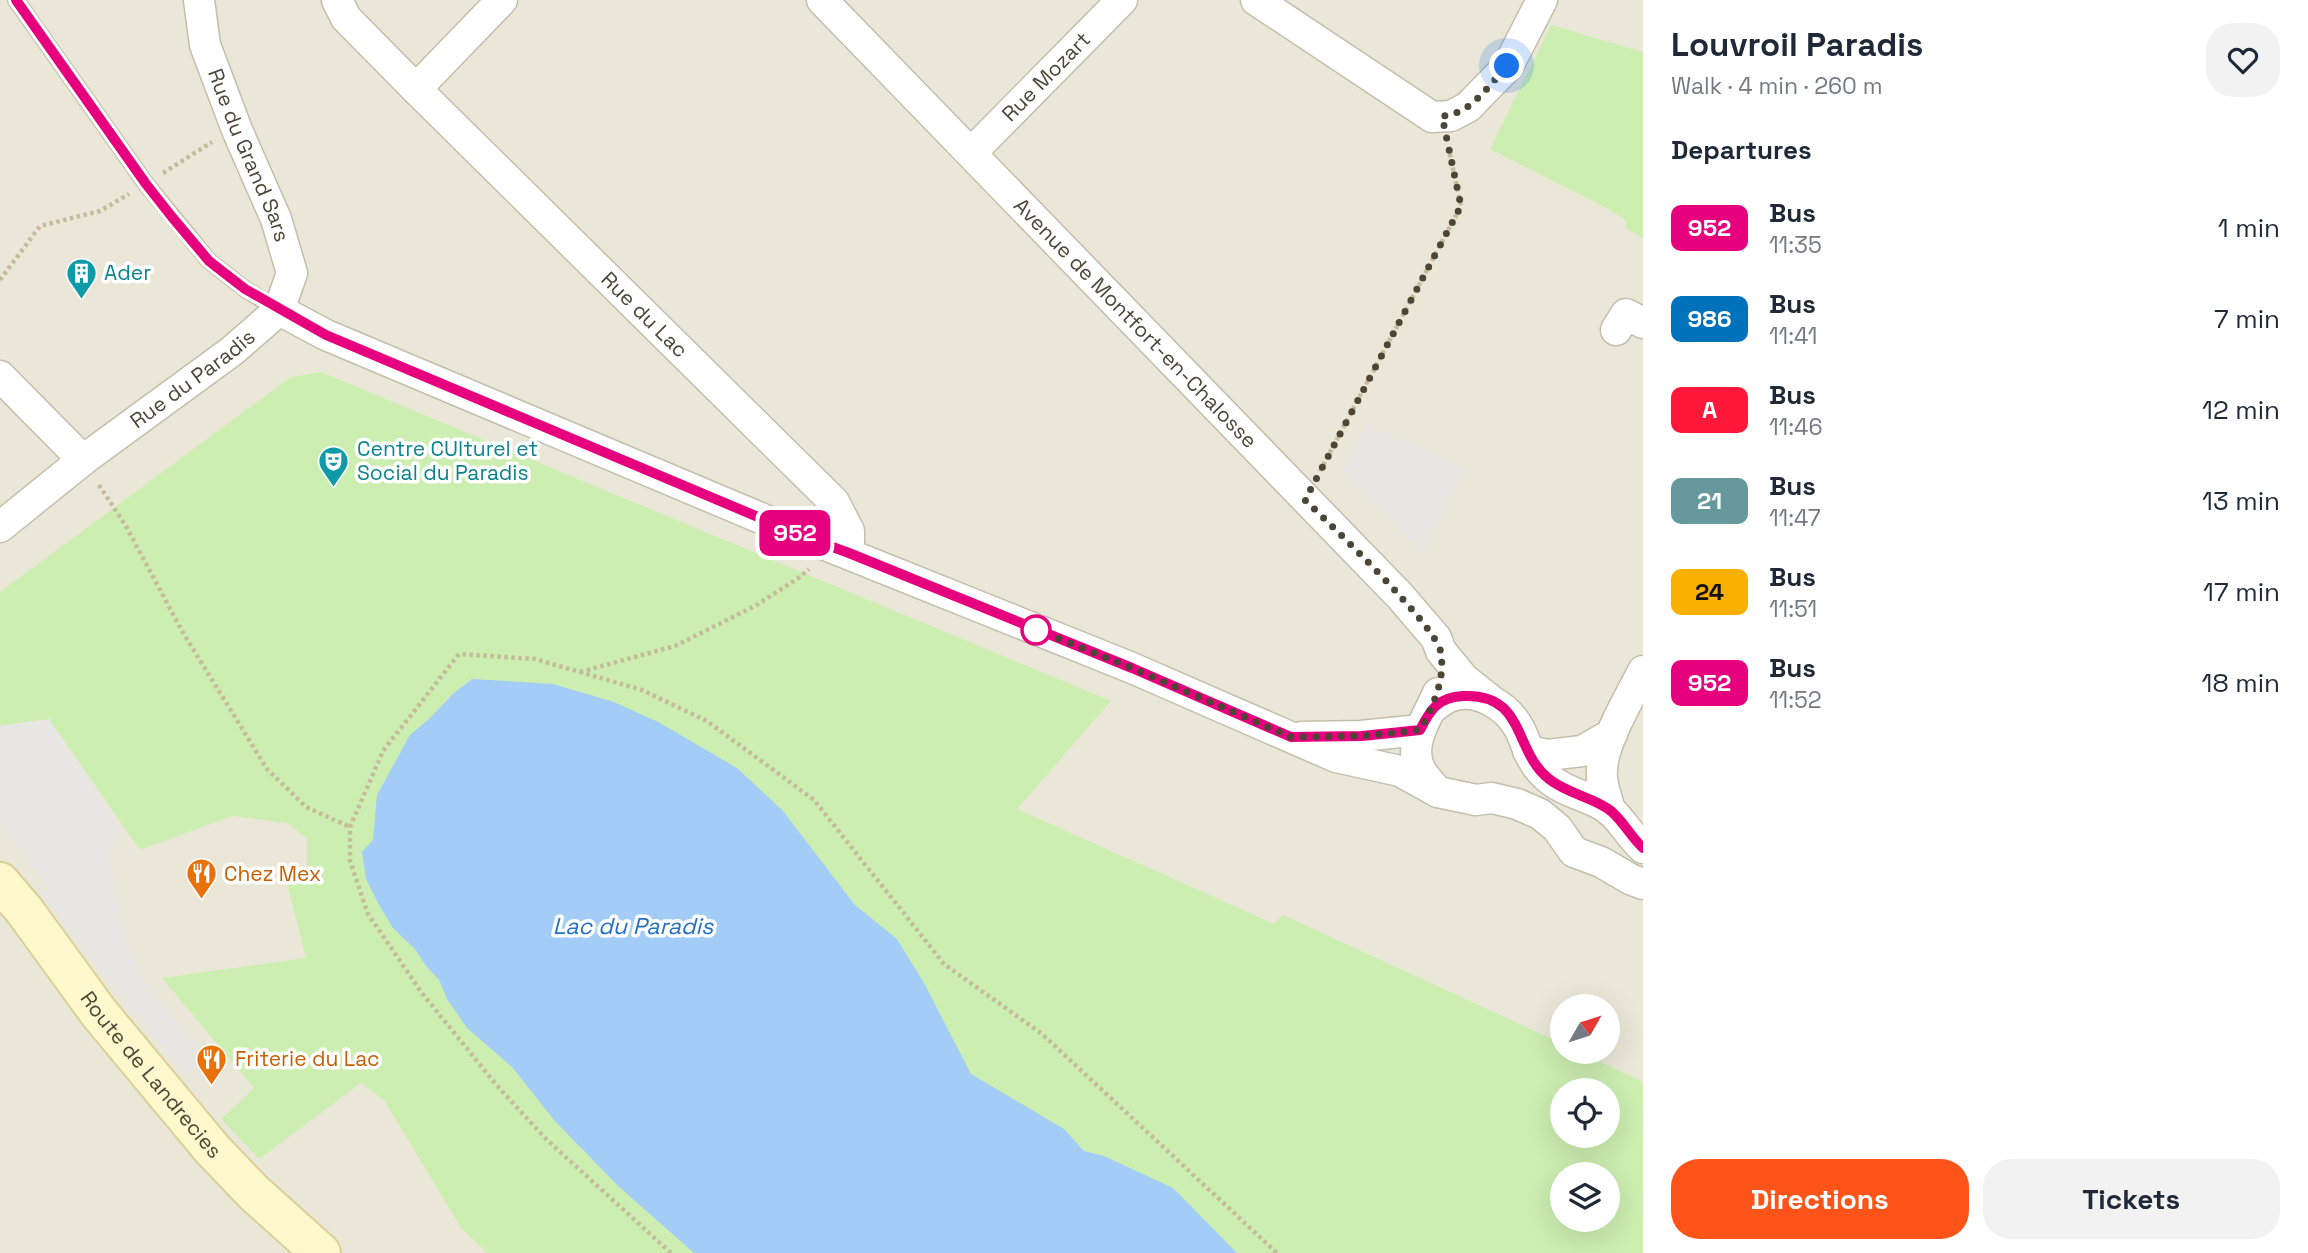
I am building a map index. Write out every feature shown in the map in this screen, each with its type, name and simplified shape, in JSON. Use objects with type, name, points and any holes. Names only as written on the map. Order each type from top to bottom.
[{"type":"main road","name":"Route de Landrecies","points":[[0,882],[24,910],[99,1013],[212,1149],[253,1192],[321,1253]]},
{"type":"street","name":"Rue du Grand Sars","points":[[199,0],[205,45],[276,219],[292,273],[279,310]]},
{"type":"street","name":"Rue du Lac","points":[[337,0],[346,18],[416,89],[834,502],[849,531],[849,553]]},
{"type":"street","points":[[416,89],[502,0]]},
{"type":"street","name":"Avenue de Montfort-en-Chalosse","points":[[822,0],[1400,596],[1436,638],[1441,651],[1464,679],[1504,708],[1519,729],[1536,766],[1549,779],[1627,829]]},
{"type":"street","name":"Rue Mozart","points":[[971,153],[1122,0]]},
{"type":"street","points":[[1256,0],[1432,117],[1451,116],[1468,107],[1507,66],[1542,0]]},
{"type":"street","points":[[279,310],[339,340],[808,538],[1132,668],[1336,757],[1400,771],[1438,792],[1467,799],[1492,799],[1517,804],[1540,814],[1557,828],[1574,852],[1601,862],[1643,884]]},
{"type":"street","name":"Rue du Paradis","points":[[0,527],[83,460],[232,351],[279,310]]},
{"type":"street","points":[[0,376],[83,460]]},
{"type":"street","points":[[1438,792],[1419,769],[1417,749],[1425,720],[1438,693],[1441,651]]},
{"type":"street","points":[[1601,862],[1621,852],[1627,829],[1602,778],[1604,758],[1612,734],[1643,671]]},
{"type":"street","points":[[1291,737],[1362,736],[1425,720],[1450,696],[1488,698]]},
{"type":"street","points":[[1528,751],[1548,755],[1582,751],[1612,734]]},
{"type":"lane","points":[[16,0],[146,184],[209,261],[245,289],[279,310]]},
{"type":"path","points":[[1305,500],[1461,206],[1442,116]]},
{"type":"path","points":[[0,280],[40,226],[100,211],[236,126]]},
{"type":"path","points":[[83,460],[127,528],[182,631],[267,769],[306,807],[350,827]]},
{"type":"path","points":[[579,672],[675,646],[755,606],[815,564]]},
{"type":"path","points":[[671,1253],[546,1139],[499,1088],[421,992],[368,914],[350,861],[350,827],[383,751],[459,654],[535,659],[642,690],[707,721],[814,800],[944,964],[1042,1034],[1277,1253]]},
{"type":"shaded area","points":[[0,0],[1643,0],[1643,1253],[0,1253]]},
{"type":"shaded area","points":[[1366,423],[1465,469],[1423,554],[1343,471]]},
{"type":"shaded area","points":[[49,719],[124,834],[108,851],[126,942],[142,978],[206,1058],[186,1076],[37,892],[48,888],[0,824],[0,726]]},
{"type":"green space","points":[[1551,25],[1643,52],[1643,239],[1626,228],[1626,220],[1608,209],[1490,149]]},
{"type":"green space","points":[[321,372],[1111,701],[1017,809],[1274,924],[1283,915],[1550,1038],[1550,1064],[1605,1064],[1643,1082],[1643,1253],[487,1253],[461,1228],[384,1100],[361,1083],[259,1159],[221,1119],[254,1088],[162,978],[306,958],[287,883],[307,867],[307,838],[287,823],[232,816],[140,850],[49,719],[0,726],[0,592],[291,377]]},
{"type":"water","name":"Lac du Paradis","points":[[472,679],[553,684],[614,702],[660,723],[737,768],[783,811],[855,905],[897,939],[924,983],[971,1074],[1064,1129],[1084,1151],[1104,1156],[1173,1188],[1237,1253],[694,1253],[617,1185],[554,1120],[512,1067],[467,1028],[447,999],[439,980],[415,949],[393,928],[366,879],[362,852],[373,840],[377,795],[410,735]]},
{"type":"bus line","name":"952","points":[[16,0],[146,184],[209,261],[245,289],[326,335],[808,538],[1132,668],[1291,737],[1409,733],[1420,730],[1431,709],[1450,696],[1488,698],[1504,708],[1519,729],[1536,766],[1549,779],[1572,793],[1611,810],[1643,848]]},
{"type":"place","name":"Ader","points":[[81,300]]},
{"type":"place","name":"Centre CUlturel et Social du Paradis","points":[[334,488]]},
{"type":"place","name":"Chez Mex","points":[[201,901]]},
{"type":"place","name":"Friterie du Lac","points":[[212,1086]]},
{"type":"route","points":[[1036,630],[1030,627],[1291,737],[1362,736],[1420,730],[1438,693],[1441,677],[1441,651],[1436,638],[1400,596],[1305,500],[1461,206],[1442,116],[1451,116],[1468,107],[1507,66]]}]
